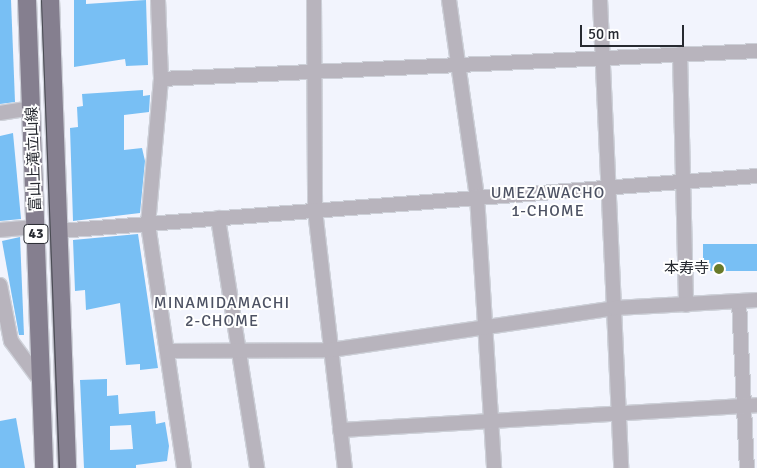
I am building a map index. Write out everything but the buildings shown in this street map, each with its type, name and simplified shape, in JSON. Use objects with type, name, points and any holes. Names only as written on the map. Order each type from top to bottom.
[{"type":"main road","name":"富山上滝立山線","points":[[27,0],[33,108],[44,468]]},
{"type":"main road","name":"富山上滝立山線","points":[[50,0],[67,468]]},
{"type":"street","points":[[158,0],[161,79],[148,224],[184,468]]},
{"type":"street","points":[[314,0],[314,210],[344,468]]},
{"type":"street","points":[[449,0],[461,64],[477,196],[494,468]]},
{"type":"street","points":[[600,0],[601,58],[610,185],[621,468]]},
{"type":"street","points":[[161,79],[757,51]]},
{"type":"street","points":[[680,54],[686,305]]},
{"type":"street","points":[[0,112],[33,108]]},
{"type":"street","points":[[59,231],[610,185],[757,176]]},
{"type":"street","points":[[218,218],[257,468]]},
{"type":"street","points":[[0,230],[36,227]]},
{"type":"street","points":[[0,285],[5,342],[42,382]]},
{"type":"street","points":[[167,351],[331,350],[615,308],[757,300]]},
{"type":"street","points":[[738,301],[750,405],[747,468]]},
{"type":"street","points":[[340,430],[619,415],[750,405]]},
{"type":"tram line","points":[[41,0],[59,468]]},
{"type":"place","name":"本寿寺","points":[[719,269]]},
{"type":"district","name":"UMEZAWACHO 1-CHOME","points":[[548,202]]},
{"type":"district","name":"MINAMIDAMACHI 2-CHOME","points":[[222,312]]}]
